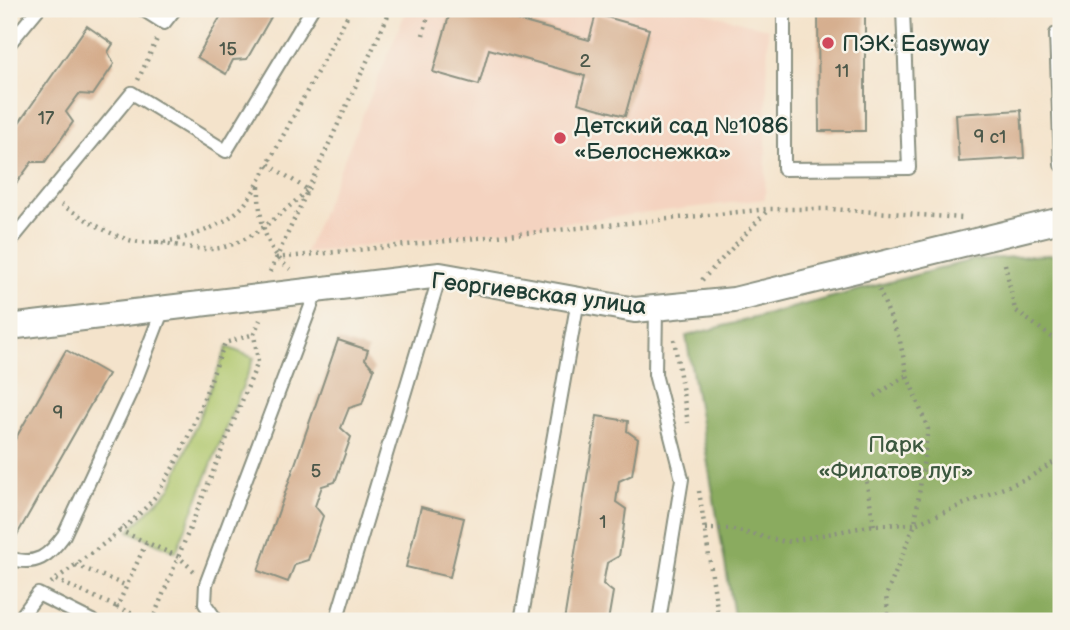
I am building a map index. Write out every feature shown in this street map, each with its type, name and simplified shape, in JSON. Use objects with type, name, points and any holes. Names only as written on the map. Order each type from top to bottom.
[{"type":"street","name":"Георгиевская улица","points":[[11,332],[163,309],[440,275],[635,310],[734,300],[1061,220]]},
{"type":"lane","points":[[9,44],[38,9]]},
{"type":"lane","points":[[142,9],[164,23],[175,9]]},
{"type":"lane","points":[[9,243],[132,93],[226,151],[312,9]]},
{"type":"lane","points":[[784,9],[784,169],[909,168],[903,9]]},
{"type":"lane","points":[[1061,34],[1056,34],[1061,165]]},
{"type":"lane","points":[[336,621],[440,275]]},
{"type":"lane","points":[[217,621],[205,604],[206,584],[317,290]]},
{"type":"lane","points":[[521,621],[578,300]]},
{"type":"lane","points":[[659,621],[682,479],[655,374],[667,306]]},
{"type":"lane","points":[[9,558],[30,562],[50,555],[64,535],[132,389],[163,309]]},
{"type":"lane","points":[[18,621],[38,594],[92,621]]},
{"type":"path","points":[[155,242],[192,235],[240,208],[259,182],[351,9]]},
{"type":"path","points":[[56,580],[151,621],[258,362],[254,334],[276,258],[391,9]]},
{"type":"path","points":[[423,35],[430,9]]},
{"type":"path","points":[[132,93],[164,23]]},
{"type":"path","points":[[268,164],[308,190]]},
{"type":"path","points":[[259,182],[258,208],[276,258],[317,290]]},
{"type":"path","points":[[46,197],[133,240],[206,249],[226,246],[264,226],[308,190]]},
{"type":"path","points":[[276,258],[769,209],[831,209],[967,219]]},
{"type":"path","points":[[667,306],[769,209]]},
{"type":"path","points":[[1005,264],[1015,310],[1061,344]]},
{"type":"path","points":[[880,292],[900,341],[907,375],[928,429],[915,524],[886,596],[889,621]]},
{"type":"path","points":[[38,594],[119,530],[156,496],[184,446],[225,343],[254,334]]},
{"type":"path","points":[[875,396],[907,375]]},
{"type":"path","points":[[705,529],[729,529],[786,542],[874,525],[915,524],[1028,478],[1061,458]]},
{"type":"path","points":[[864,468],[874,525]]},
{"type":"path","points":[[119,530],[179,557],[206,584]]},
{"type":"path","points":[[117,607],[146,543]]},
{"type":"path","points":[[75,565],[127,586]]},
{"type":"shaded area","name":"Детский сад №1086 «Белоснежка»","points":[[407,9],[692,9],[768,29],[765,199],[305,253]]},
{"type":"green space","name":"Парк «Филатов луг»","points":[[1061,254],[1061,621],[735,621],[686,336],[972,260]]},
{"type":"green space","points":[[227,347],[254,358],[176,552],[129,531],[171,488]]},
{"type":"building","points":[[225,9],[264,9],[271,17],[247,59],[233,60],[226,74],[197,57]]},
{"type":"building","points":[[451,9],[496,9],[495,14],[589,40],[596,14],[649,29],[625,116],[578,103],[585,76],[489,49],[479,85],[433,72]]},
{"type":"building","points":[[818,9],[865,9],[865,131],[819,131]]},
{"type":"building","points":[[87,26],[113,44],[108,52],[114,64],[93,95],[79,94],[66,112],[73,122],[45,162],[32,162],[9,193],[9,137]]},
{"type":"building","points":[[1021,110],[1024,158],[959,162],[956,114]]},
{"type":"building","points":[[338,340],[368,350],[365,359],[374,369],[362,404],[349,408],[341,428],[351,437],[335,482],[322,486],[315,506],[323,516],[308,560],[295,564],[288,582],[258,571]]},
{"type":"building","points":[[66,350],[108,374],[9,549],[9,450]]},
{"type":"building","points":[[597,416],[628,421],[627,431],[638,439],[632,475],[619,481],[616,502],[626,509],[619,556],[607,563],[603,584],[613,592],[608,621],[564,621]]},
{"type":"building","points":[[421,507],[464,518],[450,577],[406,567]]},
{"type":"place","name":"ПЭК: Easyway","points":[[828,43]]},
{"type":"place","name":"Детский сад №1086 «Белоснежка»","points":[[560,138]]}]
